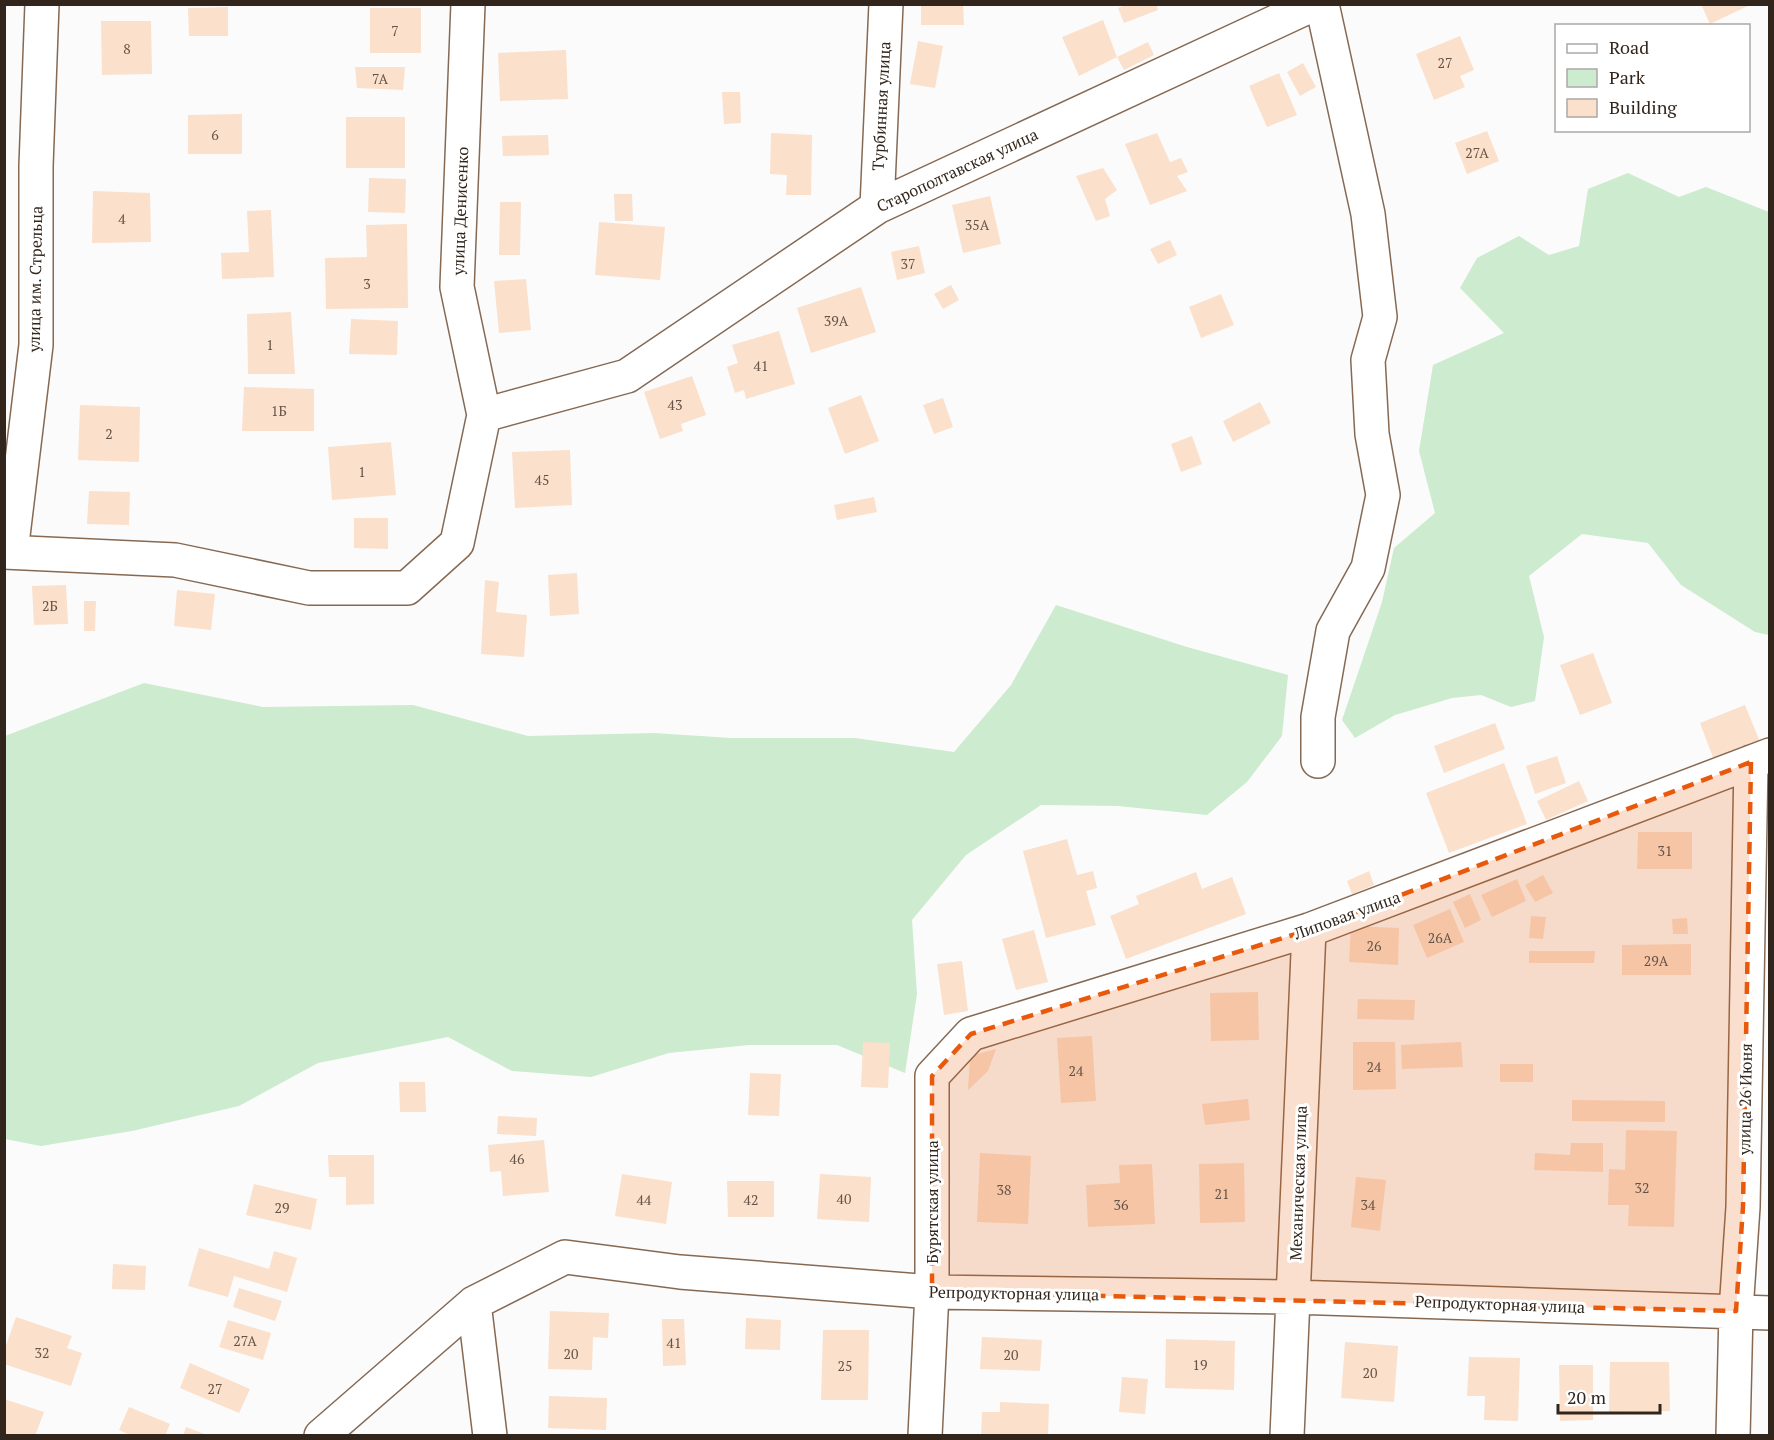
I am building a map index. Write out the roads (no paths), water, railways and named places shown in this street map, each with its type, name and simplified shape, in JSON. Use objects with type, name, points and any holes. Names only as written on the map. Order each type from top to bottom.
[{"type":"street","name":"улица им. Стрельца","points":[[8,552],[36,345],[36,166],[42,4]]},
{"type":"street","name":"улица Денисенко","points":[[468,4],[457,287],[484,415]]},
{"type":"street","name":"Турбинная улица","points":[[877,207],[886,4]]},
{"type":"street","name":"Старополтавская улица","points":[[484,415],[627,376],[877,207],[1314,4]]},
{"type":"street","points":[[1318,761],[1318,717],[1333,632],[1368,568],[1383,495],[1372,434],[1368,360],[1380,317],[1373,248],[1368,214],[1322,4]]},
{"type":"street","points":[[8,552],[175,560],[309,588],[407,588],[457,543],[484,415]]},
{"type":"street","name":"Липовая улица","points":[[932,1076],[971,1034],[1309,930],[1760,759]]},
{"type":"street","name":"улица 26 Июня","points":[[1733,1436],[1736,1311],[1743,1207],[1760,759]]},
{"type":"street","name":"Механическая улица","points":[[1287,1436],[1309,930]]},
{"type":"street","name":"Бурятская улица","points":[[925,1436],[932,1292],[932,1076]]},
{"type":"street","name":"Репродукторная улица","points":[[321,1436],[474,1303],[565,1257],[680,1272],[932,1292],[1293,1298],[1770,1313]]},
{"type":"street","points":[[474,1303],[490,1436]]}]
